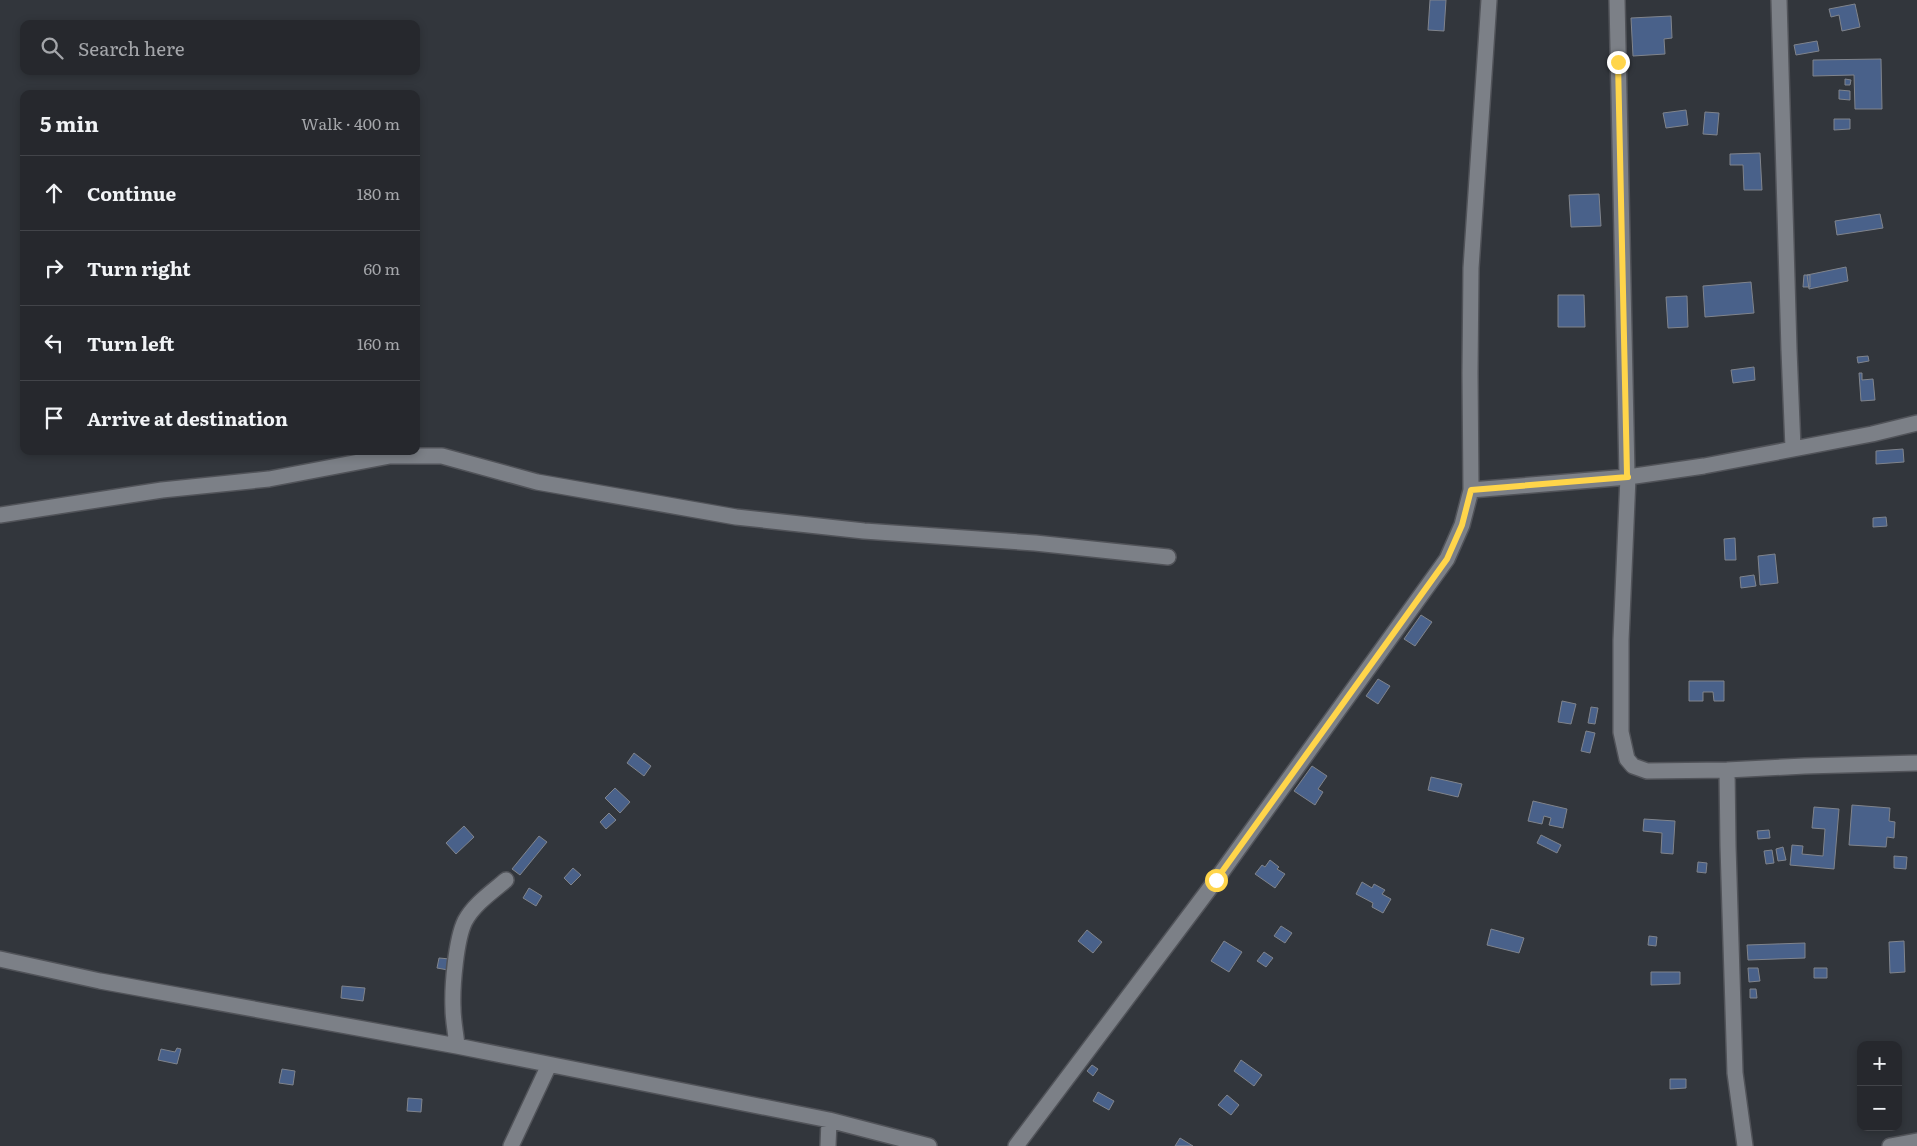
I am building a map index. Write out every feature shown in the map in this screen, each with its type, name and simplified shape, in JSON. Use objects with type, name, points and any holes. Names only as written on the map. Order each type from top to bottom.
[{"type":"street","points":[[1016,1146],[1216,880],[1447,559],[1462,525],[1471,490],[1471,268],[1489,0]]},
{"type":"street","points":[[1617,0],[1628,477],[1621,640],[1621,732],[1627,759],[1633,766],[1647,771],[1727,770],[1917,762]]},
{"type":"street","points":[[1779,0],[1788,350],[1793,448]]},
{"type":"street","points":[[1471,490],[1628,477],[1704,466],[1872,434],[1917,423]]},
{"type":"street","points":[[0,515],[162,490],[269,479],[390,456],[442,456],[537,482],[736,517],[864,531],[1035,543],[1168,557]]},
{"type":"street","points":[[1727,770],[1734,1073],[1745,1146]]},
{"type":"street","points":[[457,1046],[452,1007],[456,959],[461,932],[475,906],[506,880]]},
{"type":"street","points":[[0,959],[100,981],[457,1046],[829,1120],[929,1146]]},
{"type":"street","points":[[511,1146],[549,1064]]},
{"type":"street","points":[[828,1146],[829,1120]]},
{"type":"street","points":[[1890,1146],[1917,1140]]},
{"type":"building","points":[[1430,0],[1446,0],[1444,31],[1428,30]]},
{"type":"building","points":[[1855,4],[1860,27],[1842,31],[1839,15],[1831,17],[1829,9]]},
{"type":"building","points":[[1671,16],[1672,38],[1664,39],[1665,54],[1633,56],[1631,18]]},
{"type":"building","points":[[1817,41],[1819,51],[1796,55],[1794,45]]},
{"type":"building","points":[[1881,59],[1882,109],[1855,109],[1854,75],[1813,76],[1813,60]]},
{"type":"building","points":[[1845,79],[1851,80],[1850,85],[1845,85]]},
{"type":"building","points":[[1839,90],[1850,91],[1850,100],[1839,99]]},
{"type":"building","points":[[1686,110],[1688,125],[1666,128],[1663,113]]},
{"type":"building","points":[[1705,112],[1719,113],[1717,135],[1703,134]]},
{"type":"building","points":[[1834,119],[1850,119],[1850,129],[1834,130]]},
{"type":"building","points":[[1760,153],[1762,190],[1744,190],[1743,165],[1730,165],[1730,154]]},
{"type":"building","points":[[1599,194],[1601,226],[1571,227],[1569,195]]},
{"type":"building","points":[[1880,214],[1883,228],[1837,235],[1835,221]]},
{"type":"building","points":[[1846,267],[1848,281],[1809,289],[1807,275]]},
{"type":"building","points":[[1804,275],[1810,275],[1810,287],[1803,287]]},
{"type":"building","points":[[1751,282],[1754,313],[1705,317],[1703,286]]},
{"type":"building","points":[[1558,295],[1584,295],[1585,327],[1558,327]]},
{"type":"building","points":[[1687,296],[1688,327],[1668,328],[1666,297]]},
{"type":"building","points":[[1868,356],[1869,361],[1858,363],[1857,357]]},
{"type":"building","points":[[1754,367],[1755,380],[1733,383],[1731,370]]},
{"type":"building","points":[[1859,373],[1862,373],[1862,380],[1873,379],[1875,400],[1861,401]]},
{"type":"building","points":[[1903,449],[1904,462],[1876,464],[1876,451]]},
{"type":"building","points":[[1886,517],[1887,526],[1873,527],[1873,518]]},
{"type":"building","points":[[1735,538],[1736,560],[1725,560],[1724,539]]},
{"type":"building","points":[[1775,554],[1778,583],[1760,585],[1758,556]]},
{"type":"building","points":[[1754,575],[1756,586],[1741,588],[1740,577]]},
{"type":"building","points":[[1421,615],[1432,622],[1415,646],[1404,639]]},
{"type":"building","points":[[1378,679],[1390,686],[1378,704],[1366,696]]},
{"type":"building","points":[[1689,681],[1724,681],[1724,701],[1714,701],[1713,692],[1703,692],[1703,701],[1689,701]]},
{"type":"building","points":[[1562,701],[1576,704],[1571,724],[1558,722]]},
{"type":"building","points":[[1591,707],[1598,708],[1595,724],[1588,723]]},
{"type":"building","points":[[1586,731],[1595,733],[1590,753],[1581,751]]},
{"type":"building","points":[[634,753],[651,766],[644,776],[627,763]]},
{"type":"building","points":[[1312,766],[1327,776],[1318,789],[1323,792],[1315,805],[1294,791]]},
{"type":"building","points":[[1431,777],[1462,784],[1458,797],[1428,790]]},
{"type":"building","points":[[615,788],[630,802],[620,813],[605,798]]},
{"type":"building","points":[[1533,801],[1567,809],[1563,828],[1549,825],[1551,818],[1544,816],[1542,824],[1528,821]]},
{"type":"building","points":[[1852,805],[1890,808],[1889,821],[1895,822],[1894,838],[1887,837],[1886,847],[1849,845]]},
{"type":"building","points":[[1814,807],[1839,809],[1834,869],[1790,865],[1792,845],[1803,846],[1802,854],[1823,856],[1825,829],[1812,828]]},
{"type":"building","points":[[609,813],[616,820],[606,829],[600,822]]},
{"type":"building","points":[[1644,819],[1675,821],[1673,854],[1661,853],[1662,833],[1643,831]]},
{"type":"building","points":[[464,826],[474,837],[456,854],[446,843]]},
{"type":"building","points":[[1769,830],[1770,838],[1758,839],[1757,831]]},
{"type":"building","points":[[1541,835],[1561,845],[1557,853],[1537,843]]},
{"type":"building","points":[[539,836],[547,842],[520,875],[512,869]]},
{"type":"building","points":[[1783,847],[1786,860],[1778,861],[1776,849]]},
{"type":"building","points":[[1772,850],[1774,863],[1766,864],[1764,851]]},
{"type":"building","points":[[1894,856],[1907,857],[1906,869],[1894,868]]},
{"type":"building","points":[[1270,860],[1279,867],[1277,869],[1285,874],[1275,888],[1255,874],[1262,865],[1265,867]]},
{"type":"building","points":[[1698,862],[1707,863],[1706,873],[1697,872]]},
{"type":"building","points":[[573,868],[581,875],[571,885],[564,878]]},
{"type":"building","points":[[1362,882],[1372,888],[1374,884],[1385,890],[1382,894],[1391,899],[1383,913],[1372,907],[1373,903],[1356,894]]},
{"type":"building","points":[[529,888],[542,896],[536,906],[523,898]]},
{"type":"building","points":[[1281,926],[1292,933],[1285,943],[1274,936]]},
{"type":"building","points":[[1491,929],[1524,938],[1519,953],[1487,945]]},
{"type":"building","points":[[1087,930],[1102,942],[1093,953],[1078,941]]},
{"type":"building","points":[[1649,936],[1657,937],[1656,946],[1648,945]]},
{"type":"building","points":[[1224,941],[1242,952],[1229,972],[1211,961]]},
{"type":"building","points":[[1904,941],[1905,972],[1890,973],[1889,942]]},
{"type":"building","points":[[1805,943],[1805,958],[1748,960],[1747,945]]},
{"type":"building","points":[[1264,952],[1273,958],[1266,967],[1257,961]]},
{"type":"building","points":[[439,958],[450,959],[448,970],[437,968]]},
{"type":"building","points":[[1748,968],[1758,968],[1760,981],[1749,982]]},
{"type":"building","points":[[1814,968],[1827,968],[1827,978],[1814,978]]},
{"type":"building","points":[[1651,972],[1680,972],[1680,984],[1651,985]]},
{"type":"building","points":[[342,986],[365,988],[363,1001],[341,998]]},
{"type":"building","points":[[1750,989],[1756,989],[1757,998],[1750,998]]},
{"type":"building","points":[[177,1048],[181,1049],[177,1064],[158,1060],[161,1049],[175,1052]]},
{"type":"building","points":[[1241,1060],[1262,1075],[1254,1086],[1234,1071]]},
{"type":"building","points":[[1092,1065],[1098,1069],[1093,1076],[1087,1071]]},
{"type":"building","points":[[282,1069],[295,1071],[293,1085],[279,1083]]},
{"type":"building","points":[[1670,1079],[1686,1079],[1686,1088],[1670,1089]]},
{"type":"building","points":[[1098,1092],[1114,1101],[1109,1110],[1093,1101]]},
{"type":"building","points":[[1227,1095],[1239,1105],[1231,1115],[1218,1105]]},
{"type":"building","points":[[408,1098],[422,1099],[421,1112],[407,1111]]},
{"type":"building","points":[[1180,1138],[1193,1146],[1175,1146]]},
{"type":"route","points":[[1216,880],[1447,559],[1462,525],[1471,490],[1628,477],[1618,62]]}]
